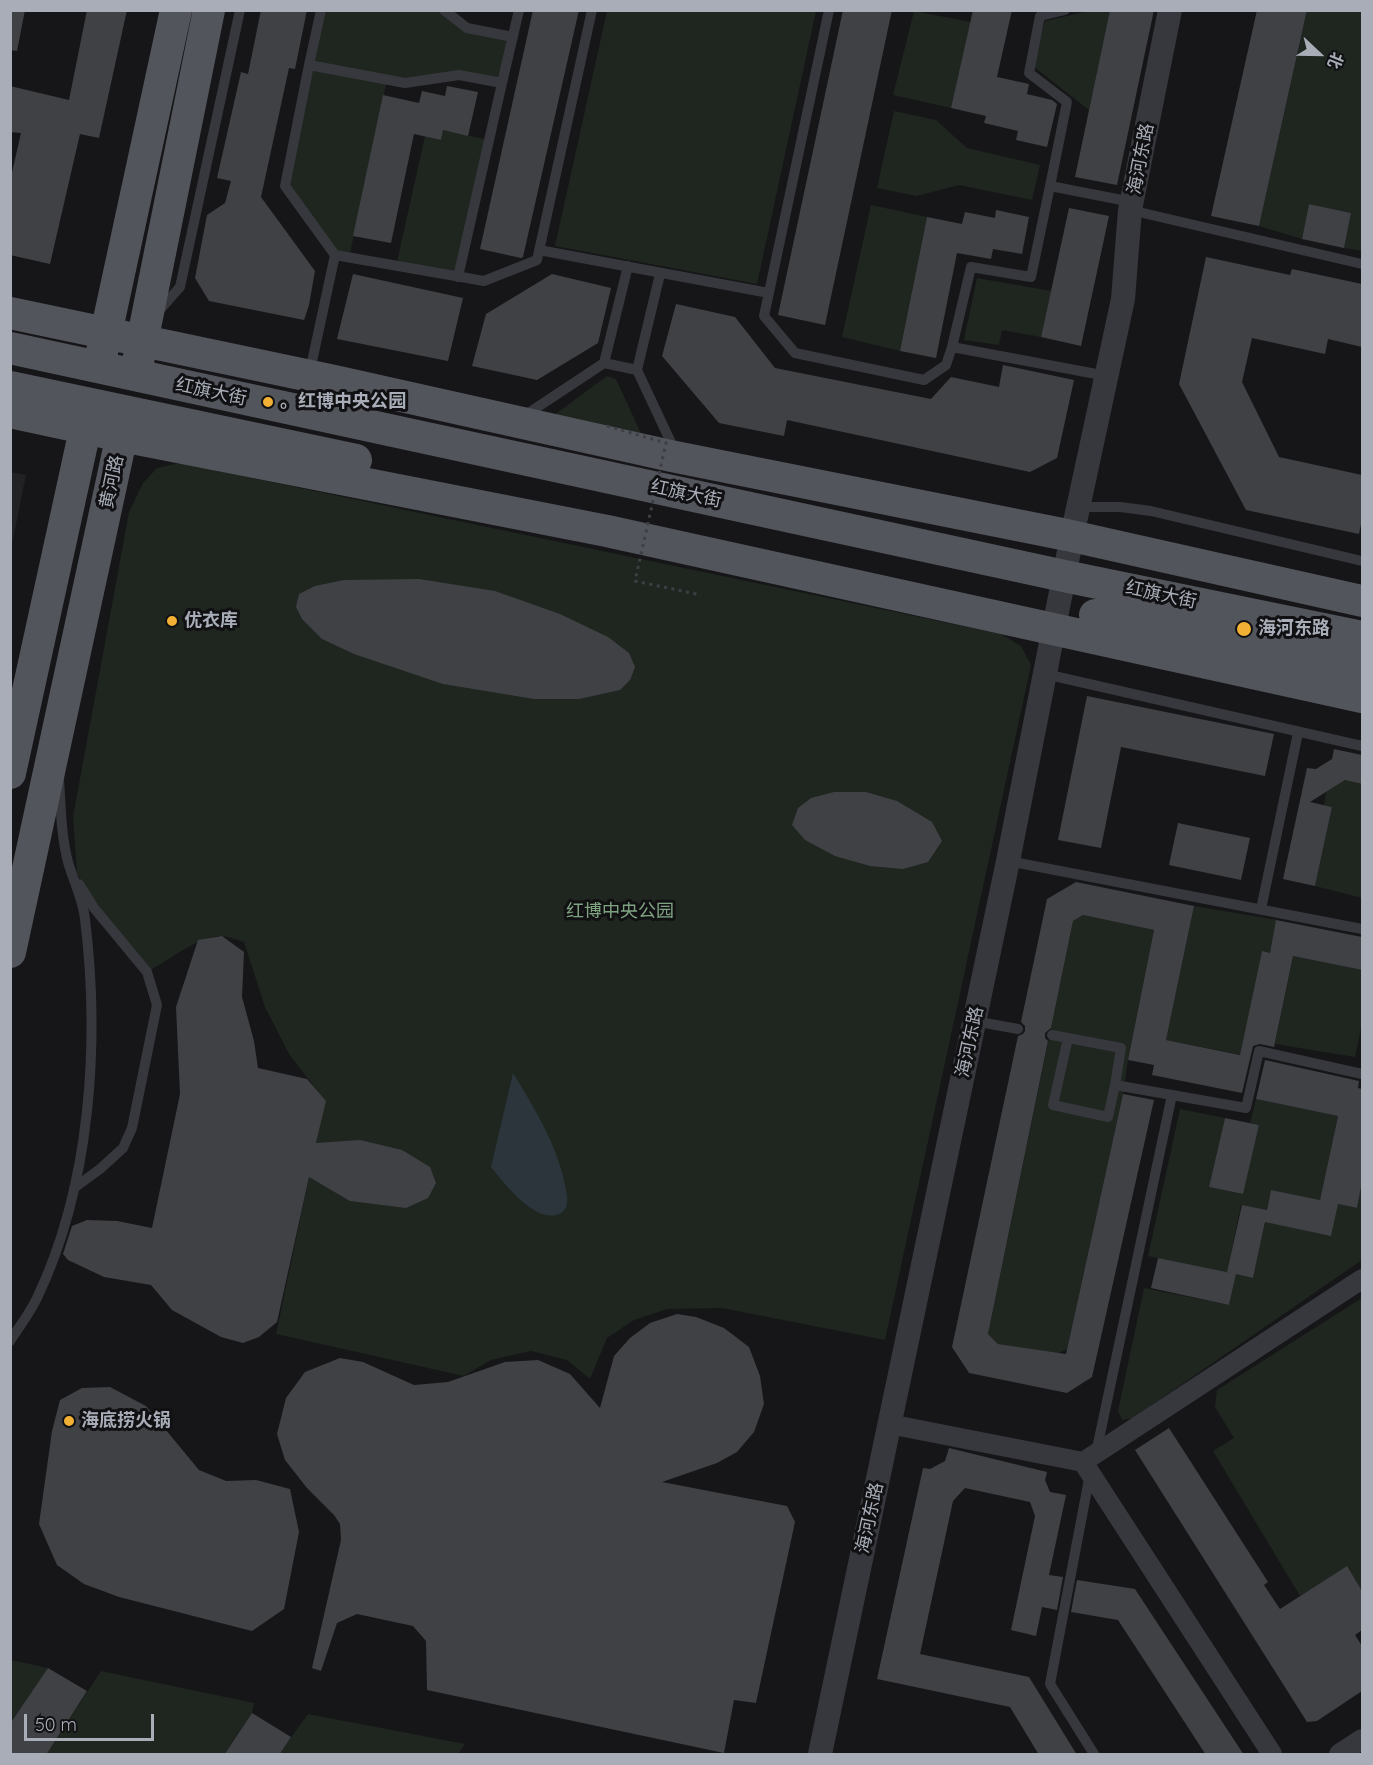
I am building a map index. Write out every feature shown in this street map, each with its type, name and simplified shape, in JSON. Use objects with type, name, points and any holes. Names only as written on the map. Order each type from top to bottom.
[{"type":"main road","points":[[10,773],[176,10]]},
{"type":"main road","name":"黄河路","points":[[10,952],[124,424],[209,10]]},
{"type":"main road","name":"红旗大街","points":[[10,313],[106,333],[140,348],[306,391],[1362,601]]},
{"type":"main road","name":"红旗大街","points":[[10,348],[98,367],[140,348]]},
{"type":"main road","name":"红旗大街","points":[[10,387],[88,416],[607,531],[1056,618],[1362,669]]},
{"type":"main road","name":"红旗大街","points":[[306,391],[514,429],[1068,543],[1362,637]]},
{"type":"main road","name":"红旗大街","points":[[10,412],[88,416]]},
{"type":"main road","name":"红旗大街","points":[[1056,618],[1362,697]]},
{"type":"street","name":"海河东路","points":[[820,1755],[1008,861],[1056,618],[1068,543],[1124,299],[1131,206],[1170,10]]},
{"type":"street","points":[[889,1424],[1090,1463],[1362,1279]]},
{"type":"street","points":[[1090,1463],[1272,1755]]},
{"type":"street","points":[[1339,1755],[1362,1739]]},
{"type":"lane","points":[[195,364],[140,348],[180,287],[240,10]]},
{"type":"lane","points":[[321,10],[285,186],[335,255],[483,281],[537,260],[592,10]]},
{"type":"lane","points":[[444,10],[467,28],[513,38]]},
{"type":"lane","points":[[458,277],[519,10]]},
{"type":"lane","points":[[829,10],[764,316],[795,353],[924,380],[946,365],[971,267],[1031,277],[1067,102],[1029,73],[1040,16],[1065,10]]},
{"type":"lane","points":[[309,65],[405,83],[459,75],[502,83]]},
{"type":"lane","points":[[1050,186],[1362,264]]},
{"type":"lane","points":[[539,250],[660,274],[769,292]]},
{"type":"lane","points":[[306,391],[335,255]]},
{"type":"lane","points":[[514,429],[604,363],[628,266]]},
{"type":"lane","points":[[660,274],[637,370],[680,463],[917,517]]},
{"type":"lane","points":[[952,347],[1107,375]]},
{"type":"lane","points":[[604,363],[637,370]]},
{"type":"lane","points":[[1068,543],[1120,507],[1150,511],[1362,561]]},
{"type":"lane","points":[[1045,674],[1362,746]]},
{"type":"lane","points":[[1261,909],[1298,733]]},
{"type":"lane","points":[[10,1341],[36,1300],[51,1267],[74,1188],[83,1138],[92,1058],[85,916],[67,860],[61,816],[57,737]]},
{"type":"lane","points":[[1008,861],[1362,929]]},
{"type":"lane","points":[[71,872],[94,908],[147,972],[157,1005],[132,1128],[123,1148],[74,1188]]},
{"type":"lane","points":[[974,1021],[1018,1029]]},
{"type":"lane","points":[[1052,1035],[1122,1048],[1108,1117],[1053,1105],[1068,1038]]},
{"type":"lane","points":[[1115,1085],[1246,1108],[1258,1051],[1362,1074]]},
{"type":"lane","points":[[1094,1755],[1050,1684],[1090,1463],[1172,1095]]},
{"type":"path","points":[[607,426],[666,442],[635,581],[701,595]]},
{"type":"shaded area","points":[[10,472],[26,475],[11,549]]},
{"type":"shaded area","points":[[513,1073],[538,1115],[563,1174],[567,1200],[565,1210],[559,1214],[550,1216],[531,1208],[512,1192],[491,1167]]},
{"type":"green space","points":[[321,11],[444,11],[467,28],[513,37],[502,83],[459,75],[387,80],[349,258],[335,255],[285,186]]},
{"type":"green space","points":[[607,11],[816,11],[757,284],[555,246]]},
{"type":"green space","points":[[914,11],[971,22],[951,108],[893,95]]},
{"type":"green space","points":[[1089,11],[1110,11],[1089,110],[1034,67],[1045,21]]},
{"type":"green space","points":[[1307,11],[1362,11],[1362,251],[1344,248],[1351,213],[1309,204],[1302,239],[1259,226]]},
{"type":"green space","points":[[894,111],[936,120],[967,148],[1040,165],[1032,200],[959,185],[917,196],[877,188]]},
{"type":"green space","points":[[443,130],[489,140],[458,277],[396,266],[425,136],[441,140]]},
{"type":"green space","points":[[871,205],[927,217],[900,351],[842,337]]},
{"type":"green space","points":[[977,278],[1051,291],[1041,337],[1002,330],[999,345],[964,340]]},
{"type":"green space","points":[[607,376],[616,379],[650,453],[538,427]]},
{"type":"green space","name":"红博中央公园","points":[[180,463],[1001,634],[1021,646],[1031,665],[885,1340],[722,1308],[667,1309],[634,1320],[607,1338],[590,1379],[567,1360],[531,1351],[491,1360],[464,1376],[276,1334],[325,1101],[289,1054],[265,1007],[244,942],[223,936],[211,937],[192,945],[147,972],[94,908],[77,873],[73,817],[129,512],[143,483],[157,468]]},
{"type":"green space","points":[[1345,780],[1362,784],[1362,898],[1315,886],[1332,807],[1324,805],[1326,792]]},
{"type":"green space","points":[[1194,906],[1277,920],[1270,953],[1262,952],[1244,1037],[1243,1055],[1166,1040]]},
{"type":"green space","points":[[1083,915],[1154,930],[1123,1094],[1067,1349],[1058,1353],[998,1344],[988,1334],[1073,921]]},
{"type":"green space","points":[[1293,956],[1362,970],[1362,1023],[1355,1057],[1275,1044]]},
{"type":"green space","points":[[1256,1099],[1338,1116],[1320,1200],[1271,1190],[1267,1210],[1241,1205],[1227,1273],[1148,1256],[1180,1109],[1225,1118],[1209,1187],[1242,1194],[1259,1125],[1250,1123]]},
{"type":"green space","points":[[1362,1182],[1362,1260],[1133,1418],[1122,1420],[1118,1411],[1144,1288],[1229,1305],[1236,1274],[1253,1278],[1265,1222],[1338,1204],[1357,1208]]},
{"type":"green space","points":[[1362,1298],[1362,1591],[1347,1567],[1300,1596],[1213,1451],[1234,1438],[1215,1407],[1217,1390]]},
{"type":"green space","points":[[11,1660],[48,1668],[11,1724]]},
{"type":"green space","points":[[101,1671],[254,1703],[252,1713],[224,1754],[46,1754]]},
{"type":"green space","points":[[308,1714],[465,1744],[458,1754],[279,1754]]},
{"type":"building","points":[[10,10],[25,10],[17,51],[10,50]]},
{"type":"building","points":[[87,10],[127,10],[99,138],[80,134],[50,264],[10,255],[10,181],[21,133],[10,132],[10,86],[69,100]]},
{"type":"building","points":[[261,10],[307,10],[295,69],[289,68],[261,197],[315,271],[304,320],[209,301],[195,278],[207,215],[225,203],[231,181],[217,178],[241,72],[248,74]]},
{"type":"building","points":[[533,10],[579,10],[521,258],[480,249]]},
{"type":"building","points":[[843,10],[892,10],[825,325],[778,315]]},
{"type":"building","points":[[973,10],[1012,10],[997,77],[1029,84],[1027,94],[1052,100],[1057,104],[1047,147],[1016,140],[1018,131],[984,123],[986,116],[951,108]]},
{"type":"building","points":[[1110,10],[1154,10],[1117,185],[1075,177]]},
{"type":"building","points":[[1257,10],[1307,10],[1259,226],[1211,216]]},
{"type":"building","points":[[447,86],[478,92],[468,136],[443,130],[441,140],[414,134],[391,243],[353,236],[383,95],[419,103],[422,91],[445,96]]},
{"type":"building","points":[[1309,204],[1351,213],[1344,248],[1302,239]]},
{"type":"building","points":[[1069,208],[1109,216],[1081,346],[1041,337]]},
{"type":"building","points":[[996,210],[1029,217],[1022,254],[993,249],[991,259],[957,253],[936,358],[900,351],[927,217],[962,224],[965,212],[995,218]]},
{"type":"building","points":[[1206,257],[1290,275],[1292,269],[1362,284],[1362,347],[1328,339],[1325,354],[1252,338],[1242,382],[1279,457],[1362,475],[1362,519],[1359,534],[1246,510],[1179,384]]},
{"type":"building","points":[[353,274],[463,298],[448,361],[337,339]]},
{"type":"building","points":[[552,274],[611,288],[598,343],[537,380],[472,366],[486,314]]},
{"type":"building","points":[[676,304],[735,317],[775,368],[931,399],[951,377],[999,387],[1003,365],[1074,380],[1057,458],[1030,472],[787,420],[784,436],[719,423],[662,356]]},
{"type":"building","points":[[419,579],[495,591],[560,614],[608,637],[629,653],[635,667],[630,680],[620,690],[579,699],[534,699],[443,684],[354,654],[322,639],[302,619],[296,607],[299,594],[315,586],[344,580]]},
{"type":"building","points":[[1087,696],[1274,734],[1265,776],[1121,747],[1101,848],[1058,840]]},
{"type":"building","points":[[1334,749],[1362,755],[1362,784],[1345,780],[1310,802],[1332,807],[1315,886],[1283,879],[1307,768],[1316,769],[1332,759]]},
{"type":"building","points":[[834,792],[866,792],[897,801],[932,822],[942,841],[928,862],[903,869],[870,866],[835,856],[805,840],[792,825],[798,808],[811,798]]},
{"type":"building","points":[[1178,823],[1250,838],[1241,880],[1169,865]]},
{"type":"building","points":[[1076,882],[1194,906],[1166,1040],[1240,1055],[1262,951],[1270,953],[1276,920],[1362,937],[1362,970],[1293,956],[1274,1047],[1260,1044],[1253,1046],[1242,1093],[1152,1075],[1154,1065],[1128,1060],[1154,930],[1083,915],[1073,921],[1051,1028],[1045,1033],[1048,1041],[988,1334],[998,1344],[1066,1354],[1123,1094],[1154,1100],[1092,1377],[1067,1393],[969,1373],[952,1347],[1018,1036],[1025,1031],[1025,1026],[1021,1022],[1047,899]]},
{"type":"building","points":[[222,936],[244,952],[242,997],[254,1041],[258,1068],[307,1079],[326,1101],[316,1143],[360,1140],[402,1150],[430,1167],[436,1183],[428,1198],[406,1208],[350,1201],[309,1177],[277,1322],[259,1337],[243,1343],[221,1337],[172,1310],[151,1285],[104,1277],[68,1260],[63,1254],[72,1226],[87,1220],[117,1221],[152,1228],[180,1094],[176,1007],[198,940]]},
{"type":"building","points":[[1265,1060],[1359,1081],[1358,1088],[1362,1089],[1362,1182],[1357,1208],[1338,1204],[1331,1236],[1265,1222],[1253,1278],[1227,1272],[1242,1205],[1267,1210],[1271,1190],[1320,1200],[1338,1116],[1256,1099]]},
{"type":"building","points":[[1225,1118],[1259,1125],[1243,1194],[1209,1187]]},
{"type":"building","points":[[1158,1258],[1236,1274],[1229,1305],[1151,1288]]},
{"type":"building","points":[[677,1314],[696,1317],[724,1328],[749,1347],[760,1376],[764,1404],[754,1432],[737,1452],[717,1463],[662,1482],[787,1506],[795,1522],[756,1703],[734,1700],[724,1753],[427,1690],[426,1641],[413,1626],[357,1614],[337,1623],[321,1671],[312,1668],[341,1540],[340,1524],[285,1460],[277,1434],[286,1398],[305,1372],[340,1358],[363,1362],[414,1385],[448,1382],[505,1362],[538,1360],[570,1374],[600,1408],[614,1356],[630,1338],[650,1323]]},
{"type":"building","points":[[110,1387],[146,1406],[199,1470],[226,1481],[256,1480],[290,1489],[299,1532],[284,1609],[252,1631],[119,1597],[84,1584],[57,1565],[39,1524],[52,1431],[60,1400],[82,1388]]},
{"type":"building","points":[[1169,1428],[1268,1582],[1264,1585],[1280,1609],[1347,1566],[1362,1591],[1362,1630],[1355,1635],[1362,1646],[1362,1691],[1317,1721],[1307,1722],[1135,1450]]},
{"type":"building","points":[[949,1448],[1047,1472],[1045,1480],[1050,1492],[1066,1495],[1049,1575],[1063,1577],[1057,1610],[1042,1607],[1036,1636],[1011,1630],[1035,1516],[1030,1502],[965,1488],[953,1501],[920,1654],[1029,1677],[1077,1755],[1039,1755],[1010,1707],[877,1679],[923,1468],[930,1469],[945,1461]]},
{"type":"building","points":[[1077,1580],[1135,1589],[1244,1755],[1206,1755],[1118,1620],[1071,1612]]},
{"type":"building","points":[[48,1668],[87,1691],[46,1755],[10,1755],[10,1724]]},
{"type":"building","points":[[252,1713],[291,1737],[279,1755],[224,1755]]},
{"type":"place","name":"。红博中央公园","points":[[268,402]]},
{"type":"place","name":"优衣库","points":[[172,621]]},
{"type":"place","name":"海河东路","points":[[1244,629]]},
{"type":"place","name":"海底捞火锅","points":[[69,1421]]}]
